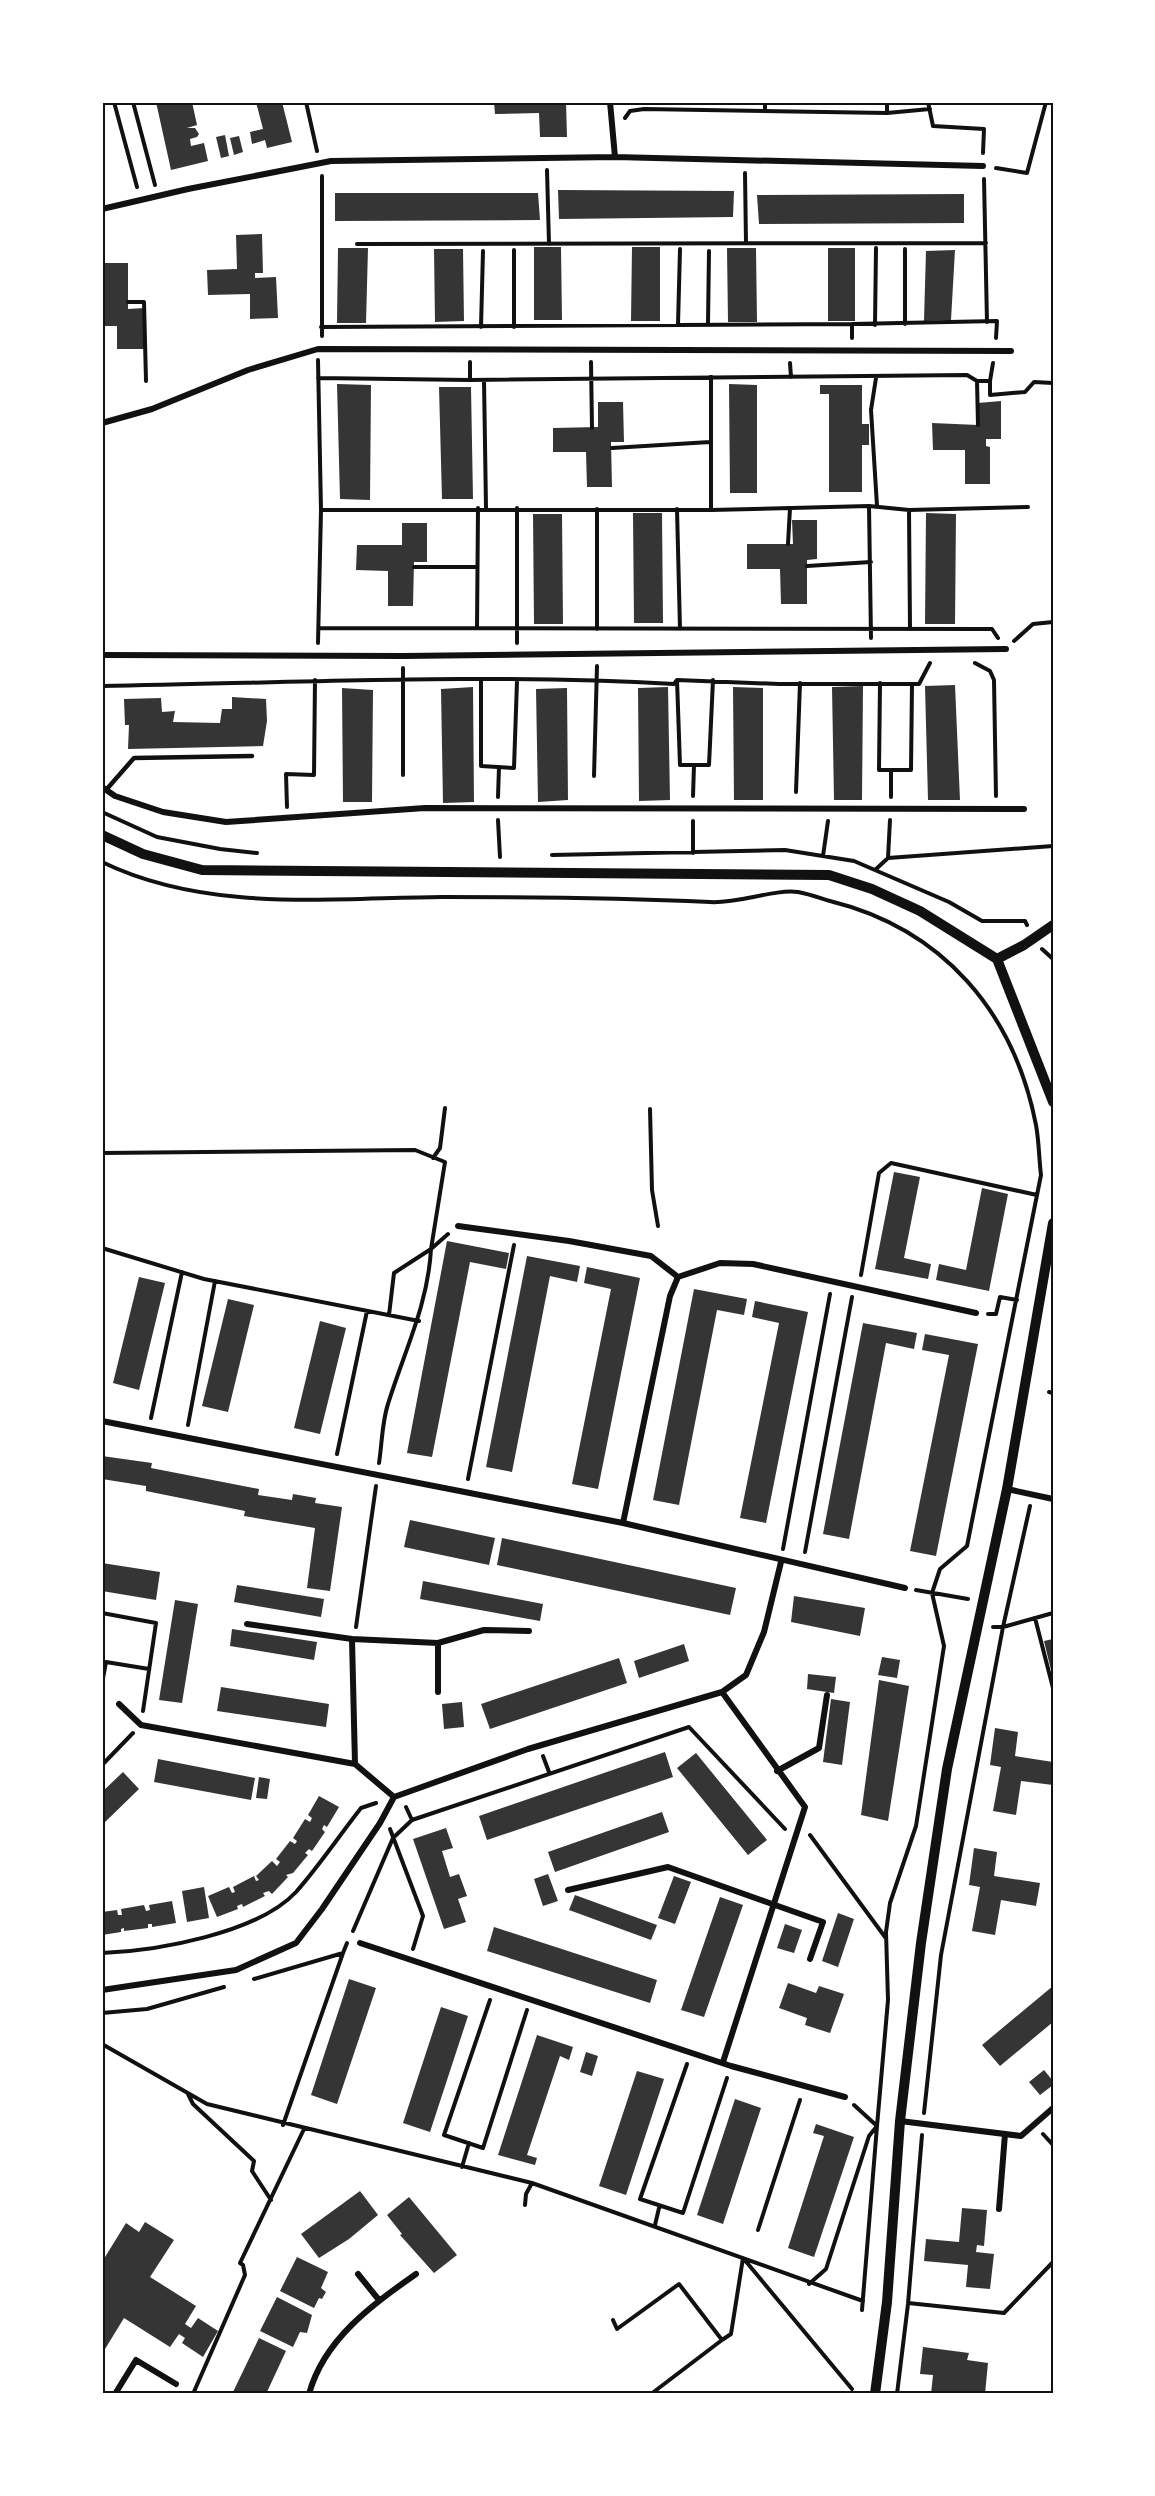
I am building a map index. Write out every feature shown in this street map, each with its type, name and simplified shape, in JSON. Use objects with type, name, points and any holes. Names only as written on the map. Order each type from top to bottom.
[{"type":"street","points":[[610,102],[615,157]]},
{"type":"street","points":[[102,208],[321,163],[615,157],[983,166]]},
{"type":"street","points":[[102,423],[152,409],[248,370],[318,349],[1011,351]]},
{"type":"street","points":[[102,655],[403,656],[1006,649]]},
{"type":"street","points":[[104,788],[115,796],[163,812],[226,822],[425,808],[1024,809]]},
{"type":"street","points":[[102,835],[143,854],[202,870],[829,875],[872,889],[920,911],[997,959],[1053,1102]]},
{"type":"street","points":[[997,959],[1024,945],[1053,925]]},
{"type":"street","points":[[875,2394],[887,2302],[900,2121],[921,1942],[947,1769],[1007,1490],[1053,1223]]},
{"type":"street","points":[[458,1226],[651,1256],[678,1277]]},
{"type":"street","points":[[622,1523],[670,1296],[678,1277],[720,1263],[753,1264],[857,1285],[976,1313]]},
{"type":"street","points":[[102,1421],[622,1523],[781,1562],[905,1588]]},
{"type":"street","points":[[1007,1490],[1053,1499]]},
{"type":"street","points":[[102,1990],[236,1970],[296,1943],[322,1909],[394,1797],[528,1749],[722,1692],[746,1675],[764,1632],[781,1562]]},
{"type":"street","points":[[247,1624],[352,1639],[438,1643],[484,1630],[529,1631]]},
{"type":"street","points":[[352,1639],[355,1764]]},
{"type":"street","points":[[438,1643],[438,1692]]},
{"type":"street","points":[[722,1692],[805,1807],[723,2062]]},
{"type":"street","points":[[777,1771],[819,1748],[827,1695]]},
{"type":"street","points":[[119,1704],[141,1725],[355,1764],[394,1797]]},
{"type":"street","points":[[568,1890],[668,1867],[823,1922],[810,1959]]},
{"type":"street","points":[[360,1943],[731,2066],[845,2097]]},
{"type":"street","points":[[900,2121],[1021,2136],[1053,2108]]},
{"type":"street","points":[[999,2209],[1005,2134]]},
{"type":"street","points":[[358,2274],[379,2300]]},
{"type":"street","points":[[309,2394],[313,2378],[336,2340],[379,2300],[416,2274]]},
{"type":"street","points":[[115,2394],[136,2360],[176,2384]]},
{"type":"lane","points":[[104,788],[134,758],[252,756]]},
{"type":"path","points":[[114,102],[140,200]]},
{"type":"path","points":[[133,102],[157,196]]},
{"type":"path","points":[[306,102],[321,163],[321,327],[875,325],[997,321],[996,350]]},
{"type":"path","points":[[644,102],[644,109]]},
{"type":"path","points":[[765,102],[765,111]]},
{"type":"path","points":[[887,102],[887,113]]},
{"type":"path","points":[[928,102],[933,126],[984,129],[987,322]]},
{"type":"path","points":[[983,166],[1027,172],[1046,102]]},
{"type":"path","points":[[613,132],[630,111],[644,109],[887,113],[930,109]]},
{"type":"path","points":[[547,157],[549,244]]},
{"type":"path","points":[[745,190],[746,243]]},
{"type":"path","points":[[357,244],[986,243]]},
{"type":"path","points":[[875,325],[876,248]]},
{"type":"path","points":[[678,325],[680,249]]},
{"type":"path","points":[[905,249],[905,324]]},
{"type":"path","points":[[513,250],[514,327]]},
{"type":"path","points":[[481,327],[483,251]]},
{"type":"path","points":[[708,324],[709,251]]},
{"type":"path","points":[[128,302],[144,302],[146,381]]},
{"type":"path","points":[[852,324],[853,350]]},
{"type":"path","points":[[318,349],[321,510],[319,628],[992,629],[1006,649],[1033,624],[1053,622]]},
{"type":"path","points":[[469,349],[470,380]]},
{"type":"path","points":[[318,378],[484,380],[711,377],[876,378],[967,375],[977,381],[990,381],[990,395],[1025,393],[1035,382],[1053,383]]},
{"type":"path","points":[[711,377],[711,510]]},
{"type":"path","points":[[876,378],[871,410],[877,507]]},
{"type":"path","points":[[591,379],[592,428]]},
{"type":"path","points":[[484,380],[486,508]]},
{"type":"path","points":[[977,381],[978,425]]},
{"type":"path","points":[[612,448],[710,442]]},
{"type":"path","points":[[321,510],[478,508],[711,510],[868,506],[909,510],[1028,507]]},
{"type":"path","points":[[868,506],[871,629]]},
{"type":"path","points":[[477,628],[478,508]]},
{"type":"path","points":[[517,508],[518,627]]},
{"type":"path","points":[[788,544],[790,508]]},
{"type":"path","points":[[597,509],[597,629]]},
{"type":"path","points":[[678,509],[680,629]]},
{"type":"path","points":[[909,510],[910,629]]},
{"type":"path","points":[[807,566],[871,562]]},
{"type":"path","points":[[414,567],[476,567]]},
{"type":"path","points":[[594,776],[597,653]]},
{"type":"path","points":[[403,656],[403,775]]},
{"type":"path","points":[[971,661],[990,671],[994,680],[996,809]]},
{"type":"path","points":[[102,686],[315,680],[597,680],[674,684],[677,680],[713,680],[919,684],[931,662],[939,662]]},
{"type":"path","points":[[287,817],[286,774],[314,775],[315,680]]},
{"type":"path","points":[[482,680],[481,766],[514,768],[518,681]]},
{"type":"path","points":[[677,680],[680,765],[709,765],[713,680]]},
{"type":"path","points":[[796,792],[800,683]]},
{"type":"path","points":[[880,683],[879,770],[911,770],[912,684]]},
{"type":"path","points":[[693,874],[694,765]]},
{"type":"path","points":[[499,767],[499,873]]},
{"type":"path","points":[[888,858],[891,770]]},
{"type":"path","points":[[823,856],[831,809]]},
{"type":"path","points":[[875,870],[888,858],[1053,846]]},
{"type":"path","points":[[433,1158],[440,1148],[445,1108]]},
{"type":"path","points":[[650,1109],[652,1191],[658,1226]]},
{"type":"path","points":[[102,1153],[415,1150],[445,1162],[431,1249],[430,1270],[419,1321],[387,1406],[357,1623],[352,1639]]},
{"type":"path","points":[[802,1566],[879,1173],[891,1163],[1037,1195]]},
{"type":"path","points":[[390,1315],[394,1273],[431,1249],[458,1226]]},
{"type":"path","points":[[465,1492],[517,1234]]},
{"type":"path","points":[[102,1248],[215,1281],[419,1321]]},
{"type":"path","points":[[149,1431],[182,1272]]},
{"type":"path","points":[[185,1438],[215,1281]]},
{"type":"path","points":[[781,1562],[832,1281]]},
{"type":"path","points":[[976,1313],[996,1314],[1000,1296],[1017,1300]]},
{"type":"path","points":[[334,1466],[367,1311]]},
{"type":"path","points":[[897,2394],[908,2304],[923,2124],[941,1955],[1003,1627],[1032,1495]]},
{"type":"path","points":[[905,1588],[983,1601]]},
{"type":"path","points":[[978,1628],[1003,1627],[1053,1612]]},
{"type":"path","points":[[102,1613],[156,1623],[141,1725],[102,1765]]},
{"type":"path","points":[[1035,1618],[1053,1688]]},
{"type":"path","points":[[102,1684],[106,1662],[149,1669]]},
{"type":"path","points":[[284,2125],[343,1953],[393,1838],[412,1820],[689,1727],[795,1841]]},
{"type":"path","points":[[102,1953],[208,1938],[262,1916],[295,1893],[361,1808],[394,1797]]},
{"type":"path","points":[[384,1814],[423,1916],[418,1931]]},
{"type":"path","points":[[801,1822],[886,1939]]},
{"type":"path","points":[[245,1981],[343,1953]]},
{"type":"path","points":[[102,2013],[147,2009],[234,1984]]},
{"type":"path","points":[[486,2011],[444,2135],[483,2148],[522,2025]]},
{"type":"path","points":[[102,2044],[207,2104],[284,2125],[532,2183],[656,2225],[809,2284],[863,2301]]},
{"type":"path","points":[[691,2053],[640,2199],[659,2208],[683,2213],[731,2066]]},
{"type":"path","points":[[188,2093],[194,2104],[254,2161],[252,2171],[272,2201]]},
{"type":"path","points":[[845,2097],[877,2126]]},
{"type":"path","points":[[758,2230],[800,2100]]},
{"type":"path","points":[[809,2284],[826,2269],[869,2136],[877,2126]]},
{"type":"path","points":[[862,2310],[877,2126]]},
{"type":"path","points":[[193,2394],[245,2275],[243,2265],[240,2264],[272,2201],[304,2129]]},
{"type":"path","points":[[462,2167],[470,2143]]},
{"type":"path","points":[[525,2205],[526,2194],[532,2183]]},
{"type":"path","points":[[656,2225],[659,2208]]},
{"type":"path","points":[[651,2394],[731,2334],[743,2258]]},
{"type":"path","points":[[743,2258],[852,2389]]},
{"type":"path","points":[[887,2302],[1004,2313],[1053,2262]]},
{"type":"path","points":[[613,2320],[617,2329],[679,2284],[722,2340]]},
{"type":"building","points":[[156,102],[192,102],[197,125],[187,128],[195,128],[199,134],[190,139],[191,146],[204,143],[208,161],[171,170]]},
{"type":"building","points":[[256,102],[282,102],[292,142],[267,148],[265,140],[252,144],[250,132],[263,129]]},
{"type":"building","points":[[494,102],[566,102],[567,137],[540,137],[539,113],[495,114]]},
{"type":"building","points":[[225,135],[229,156],[221,158],[216,137]]},
{"type":"building","points":[[239,136],[243,152],[234,155],[230,138]]},
{"type":"building","points":[[558,190],[734,191],[733,217],[559,219]]},
{"type":"building","points":[[335,193],[538,193],[540,220],[335,221]]},
{"type":"building","points":[[964,194],[964,223],[759,224],[757,195]]},
{"type":"building","points":[[262,234],[263,273],[255,273],[255,278],[276,277],[278,318],[250,319],[250,294],[208,295],[207,270],[237,269],[236,235]]},
{"type":"building","points":[[534,247],[561,247],[562,320],[534,320]]},
{"type":"building","points":[[632,247],[660,247],[660,321],[631,321]]},
{"type":"building","points":[[338,248],[368,248],[366,323],[337,323]]},
{"type":"building","points":[[727,248],[756,248],[757,322],[728,322]]},
{"type":"building","points":[[828,248],[855,248],[855,321],[828,321]]},
{"type":"building","points":[[434,249],[463,249],[464,321],[435,322]]},
{"type":"building","points":[[955,250],[951,320],[924,321],[926,251]]},
{"type":"building","points":[[102,263],[128,263],[128,309],[144,308],[144,349],[117,349],[117,326],[102,326]]},
{"type":"building","points":[[337,384],[371,385],[370,500],[340,499]]},
{"type":"building","points":[[729,384],[757,385],[757,493],[730,493]]},
{"type":"building","points":[[820,385],[862,385],[862,424],[869,424],[869,445],[862,445],[862,492],[829,492],[829,394],[820,394]]},
{"type":"building","points":[[439,387],[471,387],[473,499],[442,499]]},
{"type":"building","points":[[1001,401],[1001,439],[986,439],[986,446],[990,447],[990,484],[965,484],[965,450],[933,450],[932,423],[978,425],[978,403]]},
{"type":"building","points":[[598,402],[623,402],[624,442],[611,442],[612,487],[587,487],[586,452],[553,452],[553,428],[598,427]]},
{"type":"building","points":[[633,513],[662,513],[663,623],[634,623]]},
{"type":"building","points":[[926,513],[956,514],[955,624],[925,624]]},
{"type":"building","points":[[533,514],[562,514],[563,624],[534,624]]},
{"type":"building","points":[[792,520],[817,520],[817,559],[807,560],[807,604],[781,604],[780,569],[747,569],[747,544],[793,544]]},
{"type":"building","points":[[402,523],[427,523],[427,562],[414,562],[413,606],[388,606],[388,571],[356,570],[357,545],[402,545]]},
{"type":"building","points":[[955,685],[960,800],[928,800],[925,686]]},
{"type":"building","points":[[863,686],[862,800],[834,800],[832,687]]},
{"type":"building","points":[[473,687],[474,802],[443,803],[441,689]]},
{"type":"building","points":[[668,687],[670,800],[639,801],[638,688]]},
{"type":"building","points":[[733,687],[763,688],[763,800],[734,800]]},
{"type":"building","points":[[342,688],[373,690],[372,802],[343,802]]},
{"type":"building","points":[[567,688],[568,800],[538,802],[536,689]]},
{"type":"building","points":[[232,697],[266,699],[267,721],[263,746],[128,749],[129,725],[125,725],[124,699],[161,698],[162,712],[175,711],[173,722],[220,723],[222,709],[232,709]]},
{"type":"building","points":[[894,1172],[920,1177],[904,1258],[931,1264],[928,1279],[875,1269]]},
{"type":"building","points":[[982,1188],[1008,1194],[989,1291],[936,1280],[939,1264],[966,1270]]},
{"type":"building","points":[[447,1241],[509,1253],[506,1269],[470,1262],[432,1457],[407,1453]]},
{"type":"building","points":[[527,1256],[580,1266],[577,1282],[550,1276],[512,1472],[486,1467]]},
{"type":"building","points":[[587,1267],[640,1278],[598,1489],[572,1484],[611,1289],[584,1283]]},
{"type":"building","points":[[139,1277],[165,1283],[139,1390],[113,1383]]},
{"type":"building","points":[[694,1289],[747,1299],[744,1315],[717,1310],[679,1505],[653,1500]]},
{"type":"building","points":[[228,1299],[254,1305],[228,1412],[202,1406]]},
{"type":"building","points":[[755,1301],[808,1312],[766,1523],[740,1518],[779,1323],[752,1317]]},
{"type":"building","points":[[320,1321],[346,1328],[320,1434],[294,1428]]},
{"type":"building","points":[[863,1323],[917,1333],[914,1349],[886,1343],[849,1539],[823,1534]]},
{"type":"building","points":[[925,1334],[978,1344],[936,1556],[910,1551],[949,1355],[922,1350]]},
{"type":"building","points":[[102,1456],[152,1463],[151,1468],[259,1489],[258,1495],[292,1500],[293,1494],[316,1498],[315,1503],[342,1507],[330,1591],[307,1588],[315,1528],[244,1516],[245,1511],[146,1491],[146,1486],[102,1479]]},
{"type":"building","points":[[410,1520],[495,1538],[489,1565],[404,1547]]},
{"type":"building","points":[[502,1538],[736,1588],[730,1615],[497,1565]]},
{"type":"building","points":[[102,1563],[160,1572],[156,1600],[102,1591]]},
{"type":"building","points":[[423,1581],[543,1604],[540,1621],[420,1599]]},
{"type":"building","points":[[237,1585],[324,1599],[321,1617],[234,1602]]},
{"type":"building","points":[[794,1596],[865,1608],[860,1636],[791,1622]]},
{"type":"building","points":[[175,1600],[198,1604],[182,1703],[159,1700]]},
{"type":"building","points":[[232,1629],[317,1642],[314,1660],[230,1646]]},
{"type":"building","points":[[1053,1639],[1053,1669],[1051,1670],[1044,1641]]},
{"type":"building","points":[[684,1644],[689,1661],[639,1678],[634,1661]]},
{"type":"building","points":[[882,1657],[900,1660],[897,1678],[878,1675]]},
{"type":"building","points":[[619,1658],[627,1683],[490,1729],[481,1704]]},
{"type":"building","points":[[808,1674],[836,1677],[834,1693],[807,1689]]},
{"type":"building","points":[[879,1680],[909,1686],[888,1821],[861,1815]]},
{"type":"building","points":[[221,1687],[329,1704],[326,1727],[217,1711]]},
{"type":"building","points":[[831,1699],[850,1702],[842,1765],[823,1762]]},
{"type":"building","points":[[462,1702],[464,1727],[444,1729],[442,1704]]},
{"type":"building","points":[[995,1728],[1018,1732],[1015,1756],[1053,1762],[1053,1785],[1021,1781],[1016,1815],[993,1811],[1001,1767],[990,1765]]},
{"type":"building","points":[[665,1752],[673,1777],[487,1840],[479,1816]]},
{"type":"building","points":[[696,1753],[767,1840],[748,1855],[677,1768]]},
{"type":"building","points":[[158,1759],[255,1778],[251,1800],[154,1782]]},
{"type":"building","points":[[123,1772],[139,1789],[102,1825],[102,1792]]},
{"type":"building","points":[[259,1777],[270,1779],[267,1799],[256,1798]]},
{"type":"building","points":[[319,1796],[339,1807],[327,1827],[324,1825],[322,1829],[325,1832],[312,1851],[309,1849],[305,1853],[308,1855],[293,1873],[286,1875],[288,1877],[272,1894],[269,1891],[263,1893],[265,1896],[243,1907],[242,1904],[237,1906],[238,1909],[217,1917],[208,1896],[229,1887],[232,1893],[235,1892],[233,1887],[254,1876],[256,1881],[259,1880],[256,1876],[272,1861],[277,1866],[280,1862],[276,1859],[290,1841],[295,1844],[297,1841],[293,1838],[305,1819],[310,1822],[312,1818],[308,1815]]},
{"type":"building","points":[[662,1812],[669,1832],[555,1872],[548,1852]]},
{"type":"building","points":[[446,1828],[453,1848],[442,1851],[450,1877],[459,1874],[467,1896],[458,1899],[466,1922],[444,1929],[413,1839]]},
{"type":"building","points":[[974,1848],[997,1852],[994,1876],[1040,1883],[1036,1906],[1001,1900],[995,1935],[972,1931],[980,1887],[969,1885]]},
{"type":"building","points":[[548,1874],[558,1901],[543,1906],[534,1879]]},
{"type":"building","points":[[674,1876],[691,1882],[675,1924],[658,1918]]},
{"type":"building","points":[[204,1887],[209,1918],[187,1922],[182,1891]]},
{"type":"building","points":[[575,1895],[657,1925],[651,1940],[569,1910]]},
{"type":"building","points":[[720,1897],[743,1905],[704,2017],[681,2010]]},
{"type":"building","points":[[172,1901],[176,1923],[152,1927],[152,1924],[148,1924],[148,1928],[124,1931],[124,1928],[121,1932],[102,1935],[102,1912],[117,1910],[118,1915],[122,1915],[121,1909],[144,1905],[146,1911],[150,1910],[149,1905]]},
{"type":"building","points":[[838,1913],[854,1919],[838,1967],[822,1961]]},
{"type":"building","points":[[785,1924],[802,1930],[794,1953],[777,1948]]},
{"type":"building","points":[[494,1927],[657,1980],[650,2003],[487,1951]]},
{"type":"building","points":[[349,1979],[376,1988],[337,2104],[311,2095]]},
{"type":"building","points":[[788,1983],[816,1993],[819,1986],[844,1994],[830,2033],[805,2025],[807,2018],[779,2008]]},
{"type":"building","points":[[1053,1986],[1053,2022],[1000,2066],[982,2045]]},
{"type":"building","points":[[441,2007],[468,2016],[430,2132],[403,2123]]},
{"type":"building","points":[[537,2035],[573,2047],[569,2060],[560,2056],[527,2155],[537,2158],[535,2165],[498,2155]]},
{"type":"building","points":[[586,2052],[598,2056],[592,2076],[580,2072]]},
{"type":"building","points":[[1044,2070],[1053,2081],[1053,2085],[1040,2095],[1029,2082]]},
{"type":"building","points":[[637,2071],[664,2079],[626,2195],[599,2186]]},
{"type":"building","points":[[735,2099],[761,2108],[723,2224],[697,2215]]},
{"type":"building","points":[[816,2124],[854,2137],[814,2257],[788,2248],[824,2136],[813,2133]]},
{"type":"building","points":[[360,2191],[378,2215],[349,2239],[319,2258],[301,2234]]},
{"type":"building","points":[[409,2197],[457,2255],[434,2273],[400,2235],[402,2234],[387,2215]]},
{"type":"building","points":[[962,2208],[987,2210],[984,2246],[977,2245],[976,2252],[994,2254],[990,2289],[966,2287],[968,2265],[924,2261],[926,2239],[959,2242]]},
{"type":"building","points":[[145,2222],[174,2240],[150,2277],[196,2306],[185,2324],[191,2328],[198,2318],[218,2331],[203,2357],[182,2343],[185,2338],[179,2334],[170,2347],[124,2318],[102,2354],[102,2262],[126,2223],[139,2232]]},
{"type":"building","points":[[297,2257],[328,2272],[321,2288],[326,2292],[322,2299],[319,2298],[314,2308],[280,2291]]},
{"type":"building","points":[[277,2297],[312,2315],[307,2333],[300,2332],[293,2347],[260,2331]]},
{"type":"building","points":[[259,2338],[286,2351],[266,2394],[236,2394],[233,2392]]},
{"type":"building","points":[[923,2347],[969,2353],[967,2360],[988,2363],[985,2394],[931,2394],[933,2375],[920,2374]]}]
